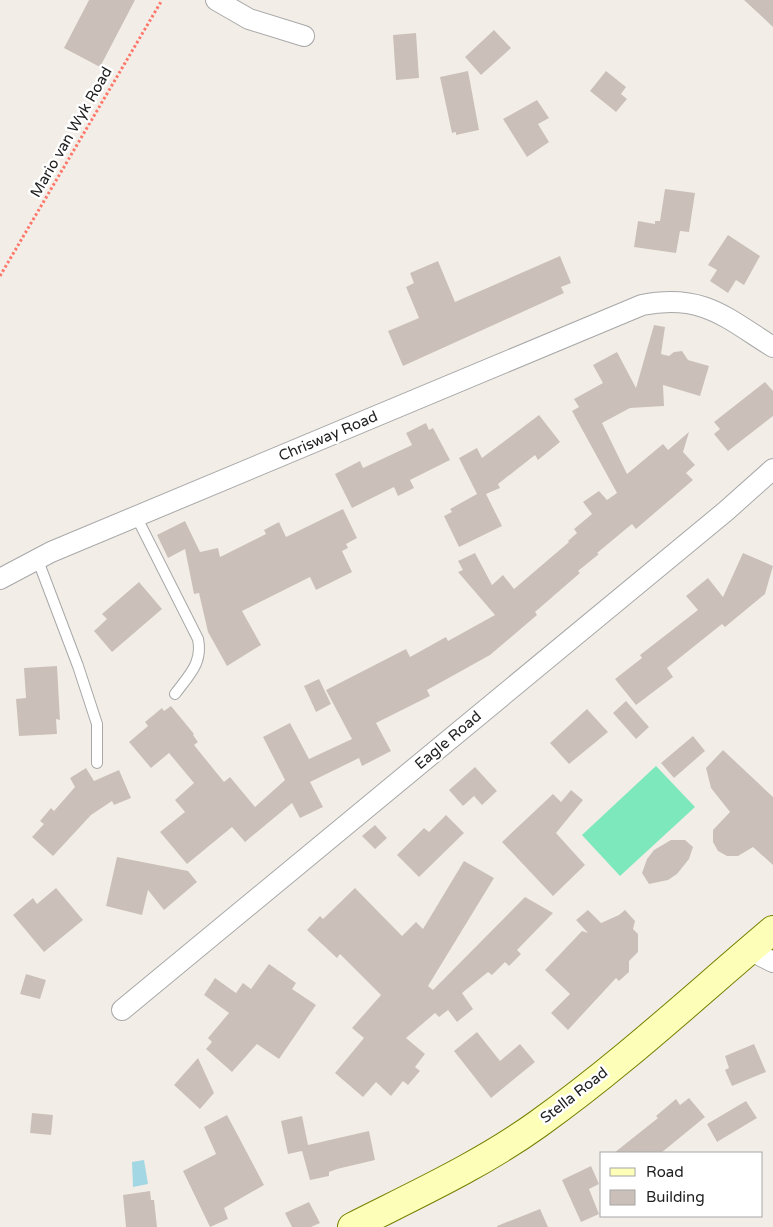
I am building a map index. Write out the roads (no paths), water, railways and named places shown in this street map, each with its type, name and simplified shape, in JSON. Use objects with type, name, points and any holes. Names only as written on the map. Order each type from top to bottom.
[{"type":"main road","name":"Stella Road","points":[[352,1227],[460,1171],[538,1124],[578,1094],[773,930]]},
{"type":"street","points":[[216,0],[249,20],[304,36]]},
{"type":"street","name":"Chrisway Road","points":[[0,579],[38,558],[136,516],[642,305],[659,302],[690,302],[704,307],[773,347]]},
{"type":"street","name":"Eagle Road","points":[[122,1010],[711,523],[773,469]]},
{"type":"street","points":[[749,950],[773,962]]},
{"type":"lane","points":[[136,516],[198,639],[201,652],[196,666],[175,694]]},
{"type":"lane","points":[[38,558],[78,666],[97,724],[97,763]]},
{"type":"water","points":[[144,1160],[148,1184],[133,1187],[132,1162]]}]
